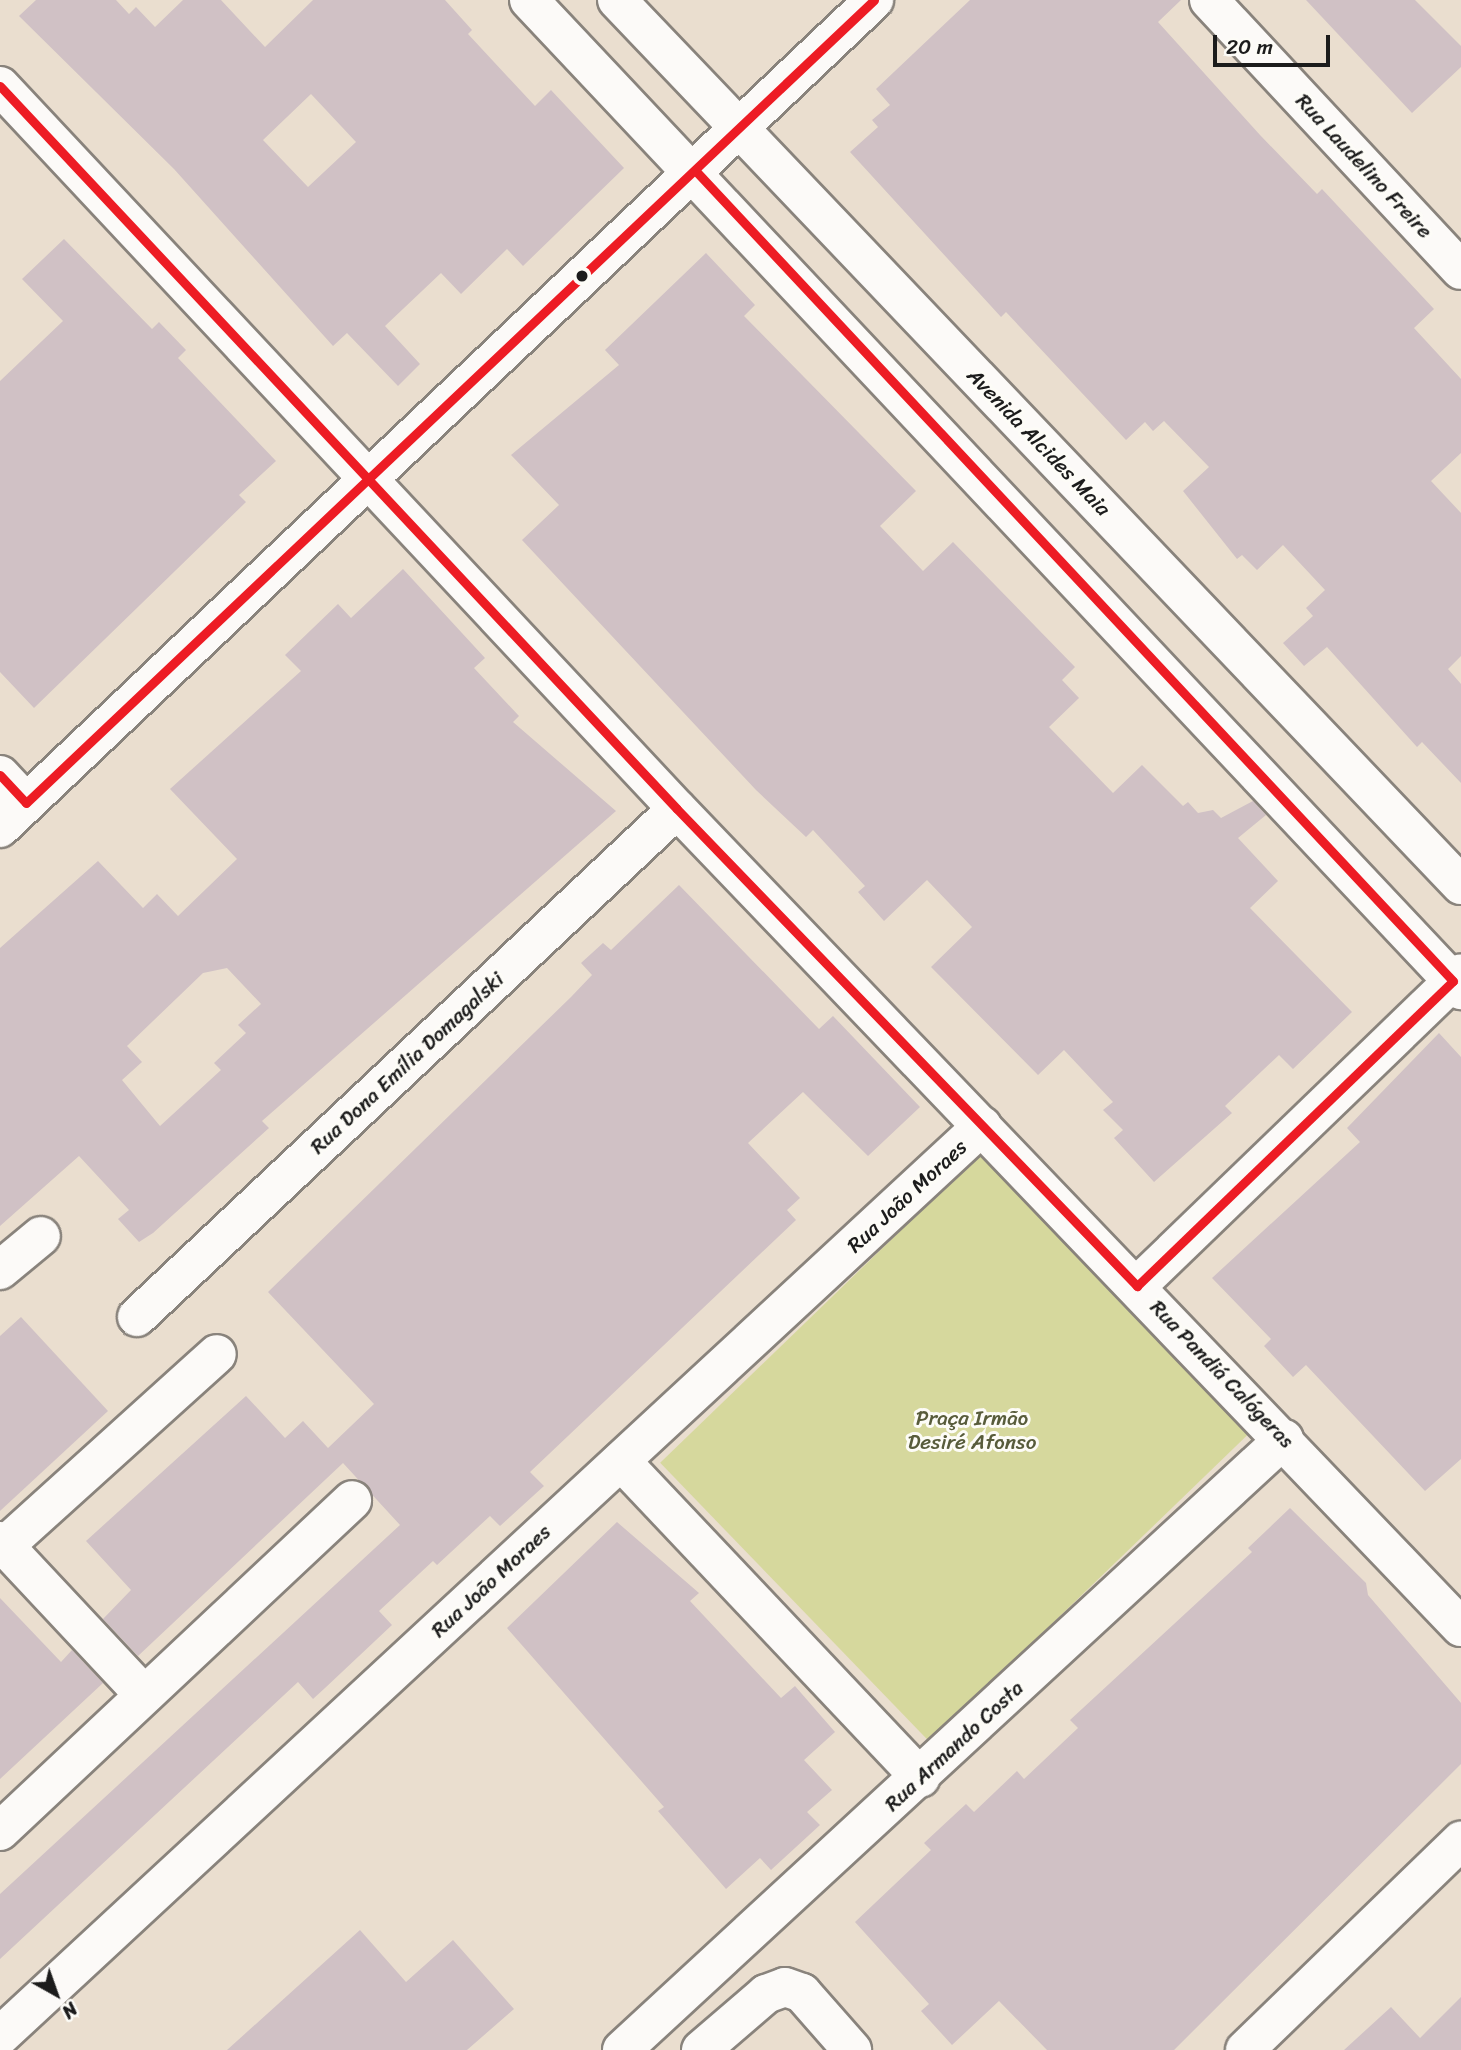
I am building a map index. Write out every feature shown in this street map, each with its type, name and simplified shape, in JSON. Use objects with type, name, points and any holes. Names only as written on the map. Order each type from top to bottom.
[{"type":"street","points":[[529,0],[695,170],[1458,981],[1137,1286]]},
{"type":"street","name":"Avenida Alcides Maia","points":[[617,0],[1461,885]]},
{"type":"street","points":[[0,775],[13,816],[874,0]]},
{"type":"street","name":"Rua Laudelino Freire","points":[[1209,0],[1461,270]]},
{"type":"street","name":"Rua Pandiá Calógeras","points":[[0,86],[370,477],[677,809],[1284,1439],[1461,1627]]},
{"type":"street","name":"Rua Dona Emília Domagalski","points":[[137,1317],[677,809]]},
{"type":"street","name":"Rua João Moraes","points":[[0,2036],[982,1126]]},
{"type":"street","points":[[0,1270],[41,1236]]},
{"type":"street","points":[[143,1694],[2,1546],[217,1354]]},
{"type":"street","name":"Rua Armando Costa","points":[[622,2050],[1284,1439]]},
{"type":"street","points":[[621,1461],[920,1777]]},
{"type":"street","points":[[0,1831],[352,1500]]},
{"type":"street","points":[[1245,2050],[1461,1841]]},
{"type":"street","points":[[701,2050],[766,1994],[786,1987],[802,1993],[852,2050]]},
{"type":"green space","name":"Praça Irmão Desiré Afonso","points":[[981,1153],[1251,1432],[930,1742],[660,1463]]},
{"type":"building","points":[[36,0],[116,0],[129,14],[136,7],[155,27],[183,0],[221,0],[265,47],[313,0],[445,0],[472,30],[468,34],[535,106],[551,90],[624,168],[523,266],[507,249],[461,294],[441,273],[385,326],[420,364],[398,386],[347,333],[333,346],[174,169],[19,16]],"holes":[[[311,94],[356,142],[308,187],[263,140]]]},
{"type":"building","points":[[970,0],[1181,0],[1158,22],[1260,135],[1317,194],[1322,189],[1434,309],[1414,328],[1461,379],[1461,453],[1431,481],[1461,513],[1461,656],[1448,669],[1461,684],[1461,783],[1422,742],[1417,747],[1327,647],[1304,666],[1283,643],[1313,616],[1306,608],[1325,590],[1283,545],[1257,570],[1242,555],[1237,559],[1183,491],[1209,467],[1164,421],[1153,431],[1145,422],[1126,440],[1006,312],[1001,317],[850,152],[878,127],[872,120],[890,105],[876,89]]},
{"type":"building","points":[[1306,0],[1415,0],[1461,46],[1461,67],[1412,113]]},
{"type":"building","points":[[64,239],[152,329],[159,322],[186,350],[178,358],[276,461],[239,495],[246,502],[34,708],[0,672],[0,381],[63,321],[22,279]]},
{"type":"building","points":[[706,253],[755,305],[744,316],[916,491],[880,526],[923,571],[953,542],[1075,667],[1062,680],[1079,698],[1049,727],[1113,793],[1142,765],[1183,806],[1188,802],[1198,813],[1213,810],[1221,818],[1253,801],[1266,815],[1238,838],[1278,881],[1250,908],[1352,1012],[1293,1069],[1279,1055],[1225,1106],[1232,1113],[1154,1182],[1114,1138],[1123,1130],[1103,1110],[1113,1102],[1064,1050],[1038,1075],[931,967],[972,927],[927,880],[884,921],[858,892],[865,886],[813,830],[806,837],[756,790],[522,540],[559,505],[511,455],[619,365],[605,350]]},
{"type":"building","points":[[403,569],[485,658],[474,668],[519,716],[513,722],[616,811],[262,1121],[269,1128],[153,1233],[139,1242],[118,1219],[129,1210],[79,1156],[0,1226],[0,948],[98,861],[143,908],[157,894],[178,916],[237,859],[170,789],[301,671],[285,655],[338,604],[351,618]],"holes":[[[227,968],[261,1004],[238,1025],[246,1033],[214,1063],[221,1070],[160,1126],[122,1080],[142,1062],[127,1046],[203,973]]]},
{"type":"building","points":[[679,885],[819,1029],[833,1016],[920,1107],[868,1156],[803,1092],[748,1143],[800,1198],[787,1210],[796,1220],[530,1472],[544,1486],[500,1526],[490,1516],[437,1565],[433,1561],[379,1611],[392,1625],[325,1688],[313,1699],[298,1682],[0,1959],[0,1894],[400,1525],[343,1463],[138,1656],[103,1619],[131,1590],[86,1541],[246,1396],[285,1438],[303,1421],[328,1448],[374,1404],[268,1292],[592,975],[581,963],[603,943],[611,950]]},
{"type":"building","points":[[1439,1033],[1461,1057],[1461,1459],[1425,1491],[1306,1365],[1293,1377],[1264,1346],[1271,1339],[1212,1278],[1360,1142],[1347,1128]]},
{"type":"building","points":[[21,1317],[108,1411],[0,1511],[0,1336]]},
{"type":"building","points":[[1290,1508],[1366,1583],[1368,1595],[1461,1703],[1461,1764],[1174,2050],[1047,2050],[999,2001],[952,2045],[921,2011],[929,2004],[855,1922],[931,1850],[924,1843],[966,1804],[974,1812],[1017,1771],[1024,1779],[1078,1728],[1070,1720],[1252,1552],[1248,1548]]},
{"type":"building","points":[[617,1522],[699,1593],[690,1601],[781,1698],[795,1686],[835,1732],[804,1760],[832,1790],[807,1812],[820,1825],[771,1870],[760,1858],[726,1889],[658,1811],[664,1807],[507,1628]]},
{"type":"building","points":[[0,1598],[61,1662],[72,1650],[103,1683],[0,1779]]},
{"type":"building","points":[[360,1930],[406,1982],[453,1940],[514,2009],[467,2050],[227,2050]]},
{"type":"building","points":[[1461,1997],[1461,2050],[1344,2050],[1391,2007],[1420,2038]]},
{"type":"transit line","points":[[0,775],[26,803],[874,0]]},
{"type":"transit line","points":[[0,86],[677,809],[1137,1286],[1453,981],[695,170]]}]
